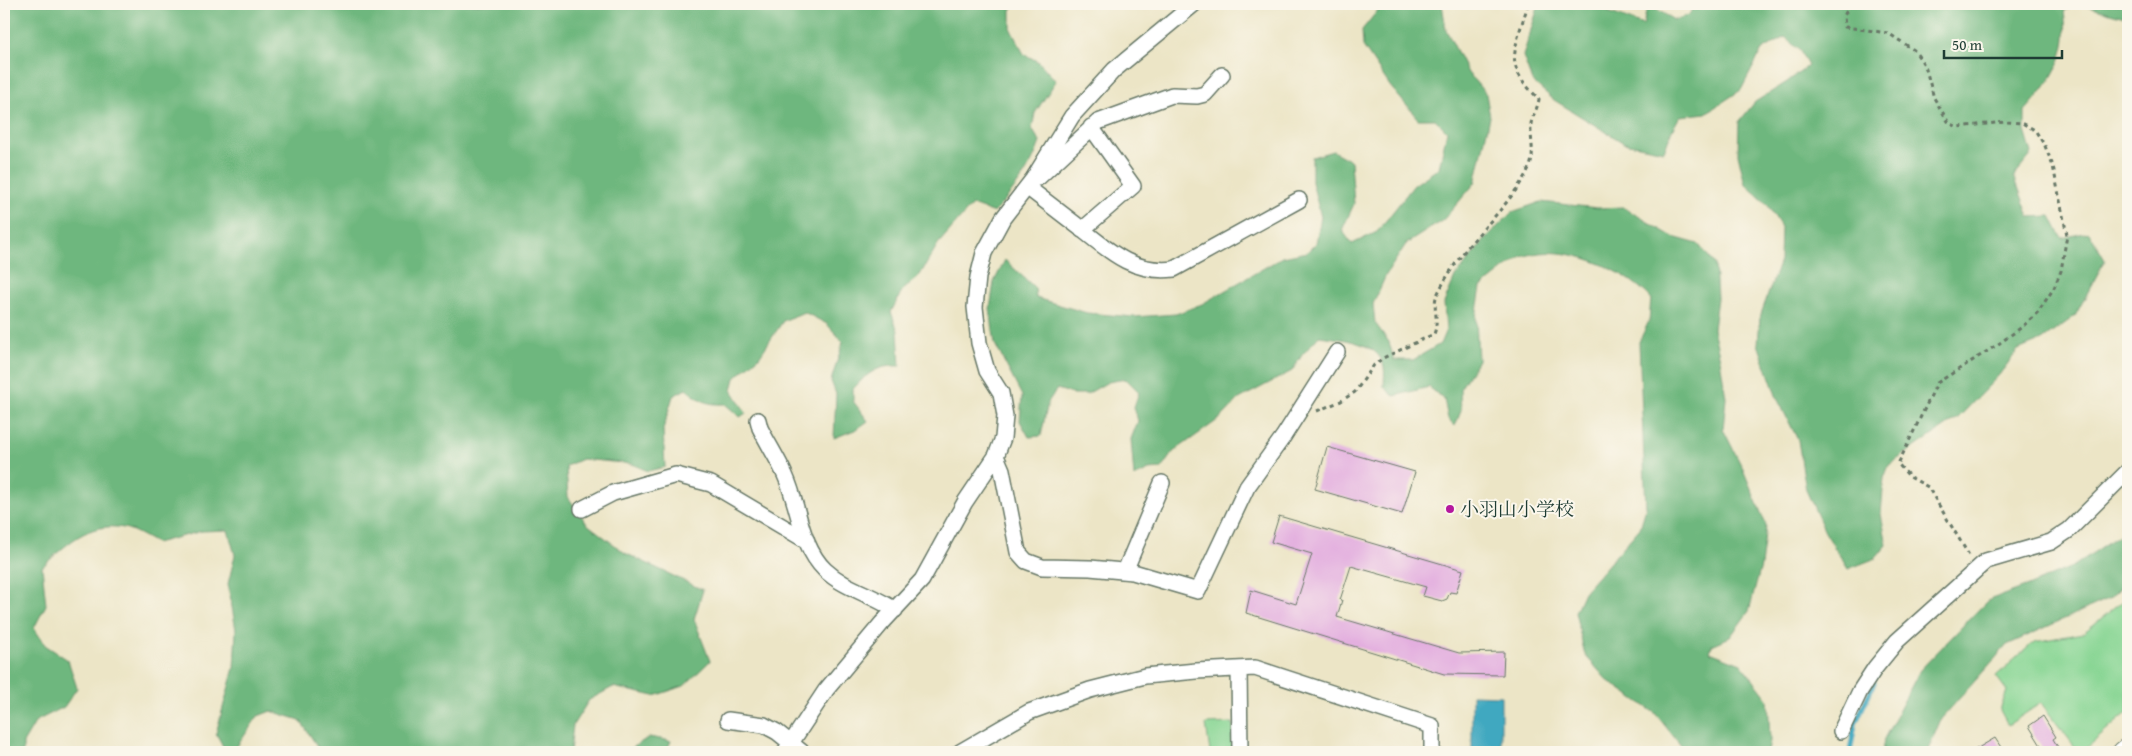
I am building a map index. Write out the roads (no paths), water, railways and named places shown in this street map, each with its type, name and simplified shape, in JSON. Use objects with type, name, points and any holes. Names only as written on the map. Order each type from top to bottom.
[{"type":"street","points":[[728,720],[764,725],[793,749],[826,690],[922,580],[966,502],[996,456],[1003,438],[1005,416],[1001,393],[987,371],[979,343],[976,306],[978,277],[984,253],[1003,218],[1027,187],[1072,116],[1114,70],[1194,4]]},
{"type":"street","points":[[1027,187],[1052,167],[1098,122],[1172,94],[1197,96],[1204,94],[1222,75]]},
{"type":"street","points":[[1082,230],[1133,186],[1091,127]]},
{"type":"street","points":[[1027,187],[1109,252],[1148,269],[1174,270],[1299,200]]},
{"type":"street","points":[[996,456],[1002,470],[1018,552],[1026,561],[1042,567],[1125,571],[1198,591],[1247,488],[1283,437],[1336,352]]},
{"type":"street","points":[[758,420],[760,428],[786,477],[807,541],[824,569],[839,581],[895,610]]},
{"type":"street","points":[[1841,731],[1860,691],[1875,668],[1897,641],[1986,561],[2051,542],[2069,530],[2128,471]]},
{"type":"street","points":[[582,509],[613,493],[676,475],[711,484],[807,541]]},
{"type":"street","points":[[1125,571],[1162,484]]},
{"type":"street","points":[[960,752],[1029,712],[1090,690],[1145,676],[1255,668],[1432,726],[1432,752]]},
{"type":"street","points":[[1239,669],[1240,752]]},
{"type":"street","points":[[2122,752],[2128,748]]},
{"type":"water","points":[[1472,695],[1501,696],[1501,752],[1472,752]]},
{"type":"waterway","points":[[1850,752],[1855,724],[1874,683]]},
{"type":"place","name":"小羽山小学校","points":[[1450,509]]}]
